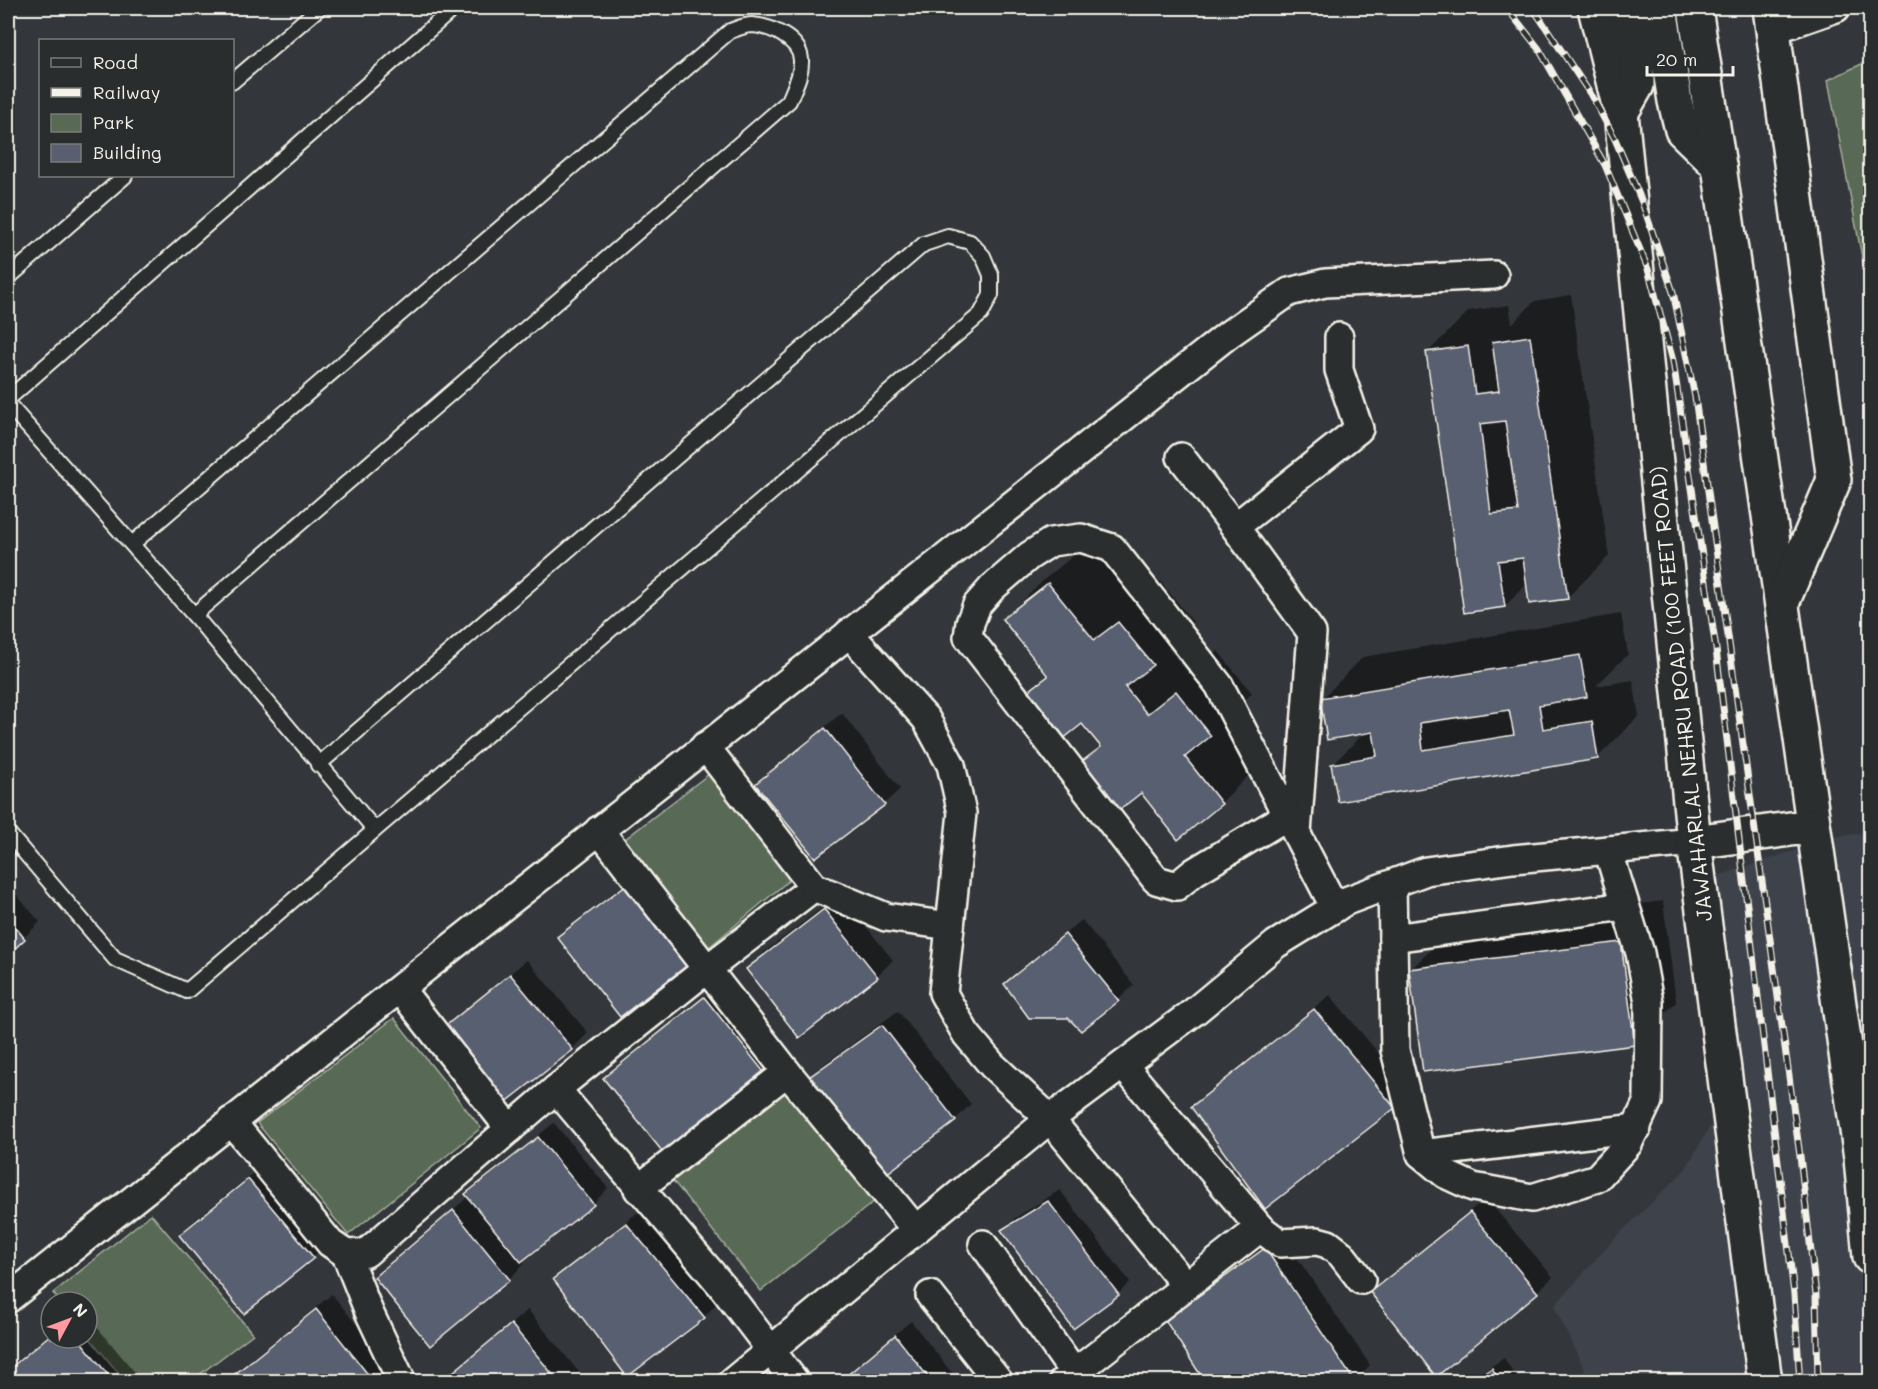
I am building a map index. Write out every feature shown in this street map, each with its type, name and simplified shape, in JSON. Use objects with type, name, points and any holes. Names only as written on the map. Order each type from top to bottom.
[{"type":"main road","name":"JAWAHARLAL NEHRU ROAD (100 FEET ROAD)","points":[[1595,8],[1621,113],[1694,842],[1765,1382]]},
{"type":"main road","points":[[1621,113],[1637,85],[1636,57],[1628,8]]},
{"type":"main road","points":[[1660,8],[1682,130],[1719,166]]},
{"type":"main road","points":[[1695,8],[1861,1158],[1870,1257]]},
{"type":"main road","points":[[1771,19],[1834,480],[1782,605]]},
{"type":"main road","points":[[1694,842],[1814,826]]},
{"type":"street","points":[[1771,19],[1836,8]]},
{"type":"street","points":[[8,1299],[705,746],[1229,334],[1289,291],[1325,283],[1494,275]]},
{"type":"street","points":[[1235,527],[1359,429],[1339,370],[1339,337]]},
{"type":"street","points":[[1181,457],[1312,633],[1292,824]]},
{"type":"street","points":[[1292,824],[1194,872],[1177,886],[1156,880],[968,637],[970,623],[977,605],[992,588],[1029,556],[1051,542],[1082,538],[1112,548],[1219,685],[1292,824],[1335,908]]},
{"type":"street","points":[[849,633],[926,720],[951,765],[962,813],[943,993],[966,1034],[992,1065],[1050,1119],[1186,1286]]},
{"type":"street","points":[[705,746],[814,887],[886,917],[950,926]]},
{"type":"street","points":[[599,830],[787,1072],[916,1230]]},
{"type":"street","points":[[732,1382],[1050,1119],[1195,1011],[1276,944],[1346,901],[1426,871],[1513,859],[1694,842]]},
{"type":"street","points":[[1392,884],[1395,1050],[1421,1154],[1445,1174],[1473,1186],[1532,1198],[1597,1178],[1628,1144],[1648,1101],[1649,1002],[1640,953],[1608,850]]},
{"type":"street","points":[[346,1254],[366,1253],[556,1089],[814,887]]},
{"type":"street","points":[[1393,938],[1625,906]]},
{"type":"street","points":[[400,989],[510,1129]]},
{"type":"street","points":[[1123,1065],[1260,1228],[1280,1242],[1317,1241],[1328,1244],[1341,1254],[1361,1280]]},
{"type":"street","points":[[638,1189],[787,1072]]},
{"type":"street","points":[[556,1089],[638,1189],[687,1244],[795,1382]]},
{"type":"street","points":[[231,1121],[330,1243],[346,1254],[369,1312],[402,1382]]},
{"type":"street","points":[[1421,1154],[1637,1128]]},
{"type":"street","points":[[983,1244],[1069,1377],[1260,1228]]},
{"type":"street","points":[[930,1295],[999,1382]]},
{"type":"lane","points":[[234,80],[319,8]]},
{"type":"lane","points":[[8,399],[454,8]]},
{"type":"lane","points":[[132,544],[730,32],[749,25],[769,28],[791,40],[801,59],[798,77],[789,100],[194,615]]},
{"type":"lane","points":[[8,278],[124,177]]},
{"type":"lane","points":[[8,833],[116,959],[187,991],[981,314],[992,295],[991,275],[983,256],[970,242],[948,236],[924,244],[318,765]]},
{"type":"lane","points":[[8,404],[194,615],[375,830]]},
{"type":"shaded area","points":[[1870,832],[1870,1381],[1585,1381],[1584,1368],[1554,1306],[1616,1237],[1685,1170],[1714,1119],[1690,885],[1840,836]]},
{"type":"green space","points":[[1870,60],[1870,299],[1828,80]]},
{"type":"green space","points":[[710,773],[793,877],[708,948],[624,840]]},
{"type":"green space","points":[[394,1018],[481,1128],[348,1235],[257,1123]]},
{"type":"green space","points":[[786,1087],[876,1200],[761,1291],[670,1177]]},
{"type":"green space","points":[[151,1214],[253,1334],[191,1381],[125,1381],[99,1350],[99,1290],[57,1290]]},
{"type":"building","points":[[1530,336],[1568,599],[1529,604],[1523,558],[1498,561],[1505,607],[1464,613],[1426,352],[1468,346],[1475,394],[1499,391],[1492,342]],"holes":[[[1505,421],[1518,511],[1491,514],[1480,424]]]},
{"type":"building","points":[[1048,583],[1094,640],[1118,622],[1153,665],[1125,687],[1147,714],[1176,691],[1211,736],[1185,757],[1222,804],[1178,840],[1141,793],[1118,811],[1080,763],[1101,747],[1082,724],[1063,739],[1026,693],[1048,676],[1002,619]]},
{"type":"building","points":[[1580,655],[1587,697],[1539,705],[1543,729],[1592,721],[1598,759],[1338,802],[1331,764],[1377,756],[1373,732],[1327,740],[1320,698]],"holes":[[[1509,710],[1514,735],[1423,750],[1420,723]]]},
{"type":"building","points":[[825,728],[885,805],[815,858],[755,784]]},
{"type":"building","points":[[627,884],[689,964],[620,1017],[557,937]]},
{"type":"building","points":[[824,909],[878,977],[799,1038],[746,969]]},
{"type":"building","points":[[8,918],[25,939],[8,955]]},
{"type":"building","points":[[1065,934],[1119,1001],[1081,1031],[1068,1018],[1029,1018],[1004,984]]},
{"type":"building","points":[[1621,942],[1635,1045],[1423,1072],[1409,969]]},
{"type":"building","points":[[510,974],[573,1050],[505,1103],[444,1027]]},
{"type":"building","points":[[704,997],[768,1077],[666,1156],[603,1078]]},
{"type":"building","points":[[1314,1009],[1395,1108],[1265,1209],[1191,1107]]},
{"type":"building","points":[[882,1025],[956,1121],[881,1178],[805,1080]]},
{"type":"building","points":[[538,1137],[594,1205],[521,1262],[465,1194]]},
{"type":"building","points":[[248,1179],[314,1258],[244,1314],[179,1235]]},
{"type":"building","points":[[1048,1201],[1119,1295],[1073,1329],[1001,1230]]},
{"type":"building","points":[[453,1210],[510,1280],[430,1346],[374,1277]]},
{"type":"building","points":[[1470,1212],[1538,1293],[1436,1377],[1370,1292]]},
{"type":"building","points":[[626,1223],[705,1318],[627,1377],[553,1279]]},
{"type":"building","points":[[1265,1248],[1355,1382],[1205,1382],[1165,1320]]},
{"type":"building","points":[[316,1309],[374,1382],[225,1382]]},
{"type":"building","points":[[511,1324],[559,1382],[441,1382]]},
{"type":"building","points":[[895,1335],[932,1382],[839,1382]]},
{"type":"building","points":[[39,1344],[39,1350],[88,1350],[114,1382],[8,1382],[8,1370]]},
{"type":"building","points":[[1492,1368],[1500,1382],[1470,1382]]},
{"type":"railway","points":[[1507,8],[1539,49],[1605,165],[1648,269],[1673,361],[1716,649],[1794,1294],[1800,1382]]},
{"type":"railway","points":[[1533,8],[1593,98],[1615,139],[1642,202],[1673,292],[1695,397],[1800,1156],[1816,1295],[1818,1382]]}]
